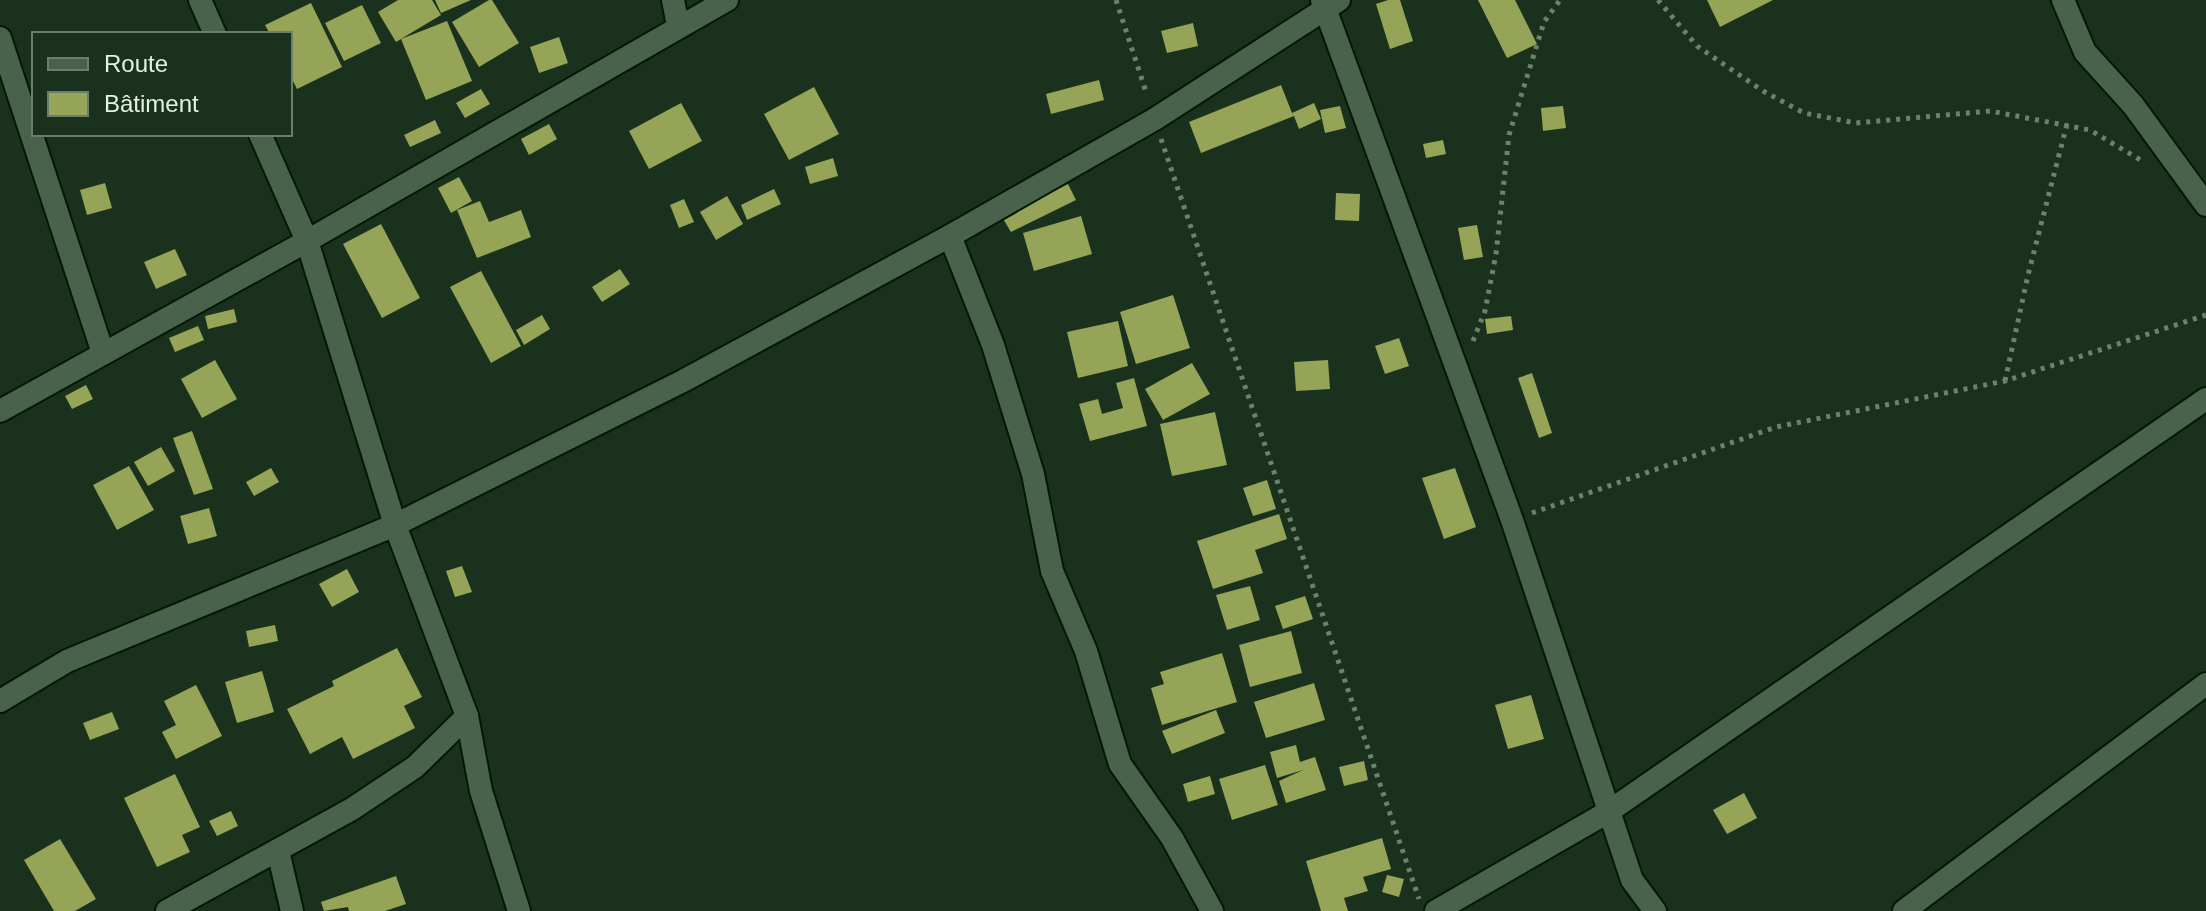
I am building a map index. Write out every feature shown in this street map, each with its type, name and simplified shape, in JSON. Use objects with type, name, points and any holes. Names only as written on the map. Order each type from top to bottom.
[{"type":"street","points":[[200,0],[214,32]]},
{"type":"street","points":[[673,0],[678,26]]},
{"type":"street","points":[[0,411],[307,241],[727,0]]},
{"type":"street","points":[[2063,0],[2085,52],[2140,115],[2206,205]]},
{"type":"street","points":[[0,701],[67,661],[395,525],[683,381],[950,236],[1155,119],[1329,4],[1458,378],[1512,520],[1632,880],[1655,911]]},
{"type":"street","points":[[0,38],[32,136]]},
{"type":"street","points":[[32,136],[103,353]]},
{"type":"street","points":[[261,136],[307,241],[395,525],[467,716],[481,791],[519,911]]},
{"type":"street","points":[[950,236],[993,345],[1033,474],[1052,571],[1086,651],[1120,764],[1172,838],[1212,911]]},
{"type":"street","points":[[1436,911],[1608,812],[2206,399]]},
{"type":"street","points":[[1904,911],[2206,684]]},
{"type":"street","points":[[167,911],[352,809],[415,767],[467,716]]},
{"type":"street","points":[[278,851],[292,911]]},
{"type":"path","points":[[1116,0],[1423,911]]},
{"type":"path","points":[[1458,378],[1485,311],[1509,135],[1544,22],[1560,0]]},
{"type":"path","points":[[1658,0],[1697,46],[1763,91],[1804,113],[1856,123],[1990,111],[2090,130],[2149,165]]},
{"type":"path","points":[[2005,381],[2067,124]]},
{"type":"path","points":[[1512,520],[1776,427],[2005,381],[2206,315]]},
{"type":"building","points":[[398,0],[432,0],[441,15],[396,42],[378,12]]},
{"type":"building","points":[[435,0],[471,0],[441,13]]},
{"type":"building","points":[[492,0],[519,43],[479,67],[452,22]]},
{"type":"building","points":[[1400,0],[1413,41],[1390,49],[1376,4]]},
{"type":"building","points":[[1478,0],[1515,0],[1537,44],[1507,58]]},
{"type":"building","points":[[1707,0],[1773,0],[1720,27]]},
{"type":"building","points":[[311,3],[342,67],[297,89],[292,79],[292,32],[269,32],[265,25]]},
{"type":"building","points":[[362,5],[381,43],[344,61],[325,23]]},
{"type":"building","points":[[447,21],[472,81],[426,100],[401,39]]},
{"type":"building","points":[[1193,23],[1198,46],[1167,53],[1161,31]]},
{"type":"building","points":[[559,37],[568,63],[539,73],[530,47]]},
{"type":"building","points":[[1099,80],[1104,100],[1051,114],[1046,94]]},
{"type":"building","points":[[1281,85],[1292,113],[1314,103],[1321,119],[1299,129],[1294,116],[1201,153],[1189,122]]},
{"type":"building","points":[[814,87],[839,134],[789,160],[764,114]]},
{"type":"building","points":[[481,89],[490,104],[465,118],[456,103]]},
{"type":"building","points":[[681,103],[702,141],[649,169],[629,131]]},
{"type":"building","points":[[1340,106],[1346,128],[1325,133],[1320,110]]},
{"type":"building","points":[[1563,106],[1566,128],[1543,131],[1541,108]]},
{"type":"building","points":[[435,120],[441,133],[410,147],[404,135]]},
{"type":"building","points":[[549,124],[557,139],[529,155],[521,139]]},
{"type":"building","points":[[1443,140],[1446,154],[1426,158],[1423,144]]},
{"type":"building","points":[[833,158],[838,176],[810,184],[805,167]]},
{"type":"building","points":[[459,177],[472,201],[451,213],[438,188]]},
{"type":"building","points":[[105,183],[112,208],[87,215],[80,190]]},
{"type":"building","points":[[1068,184],[1076,200],[1011,232],[1002,217]]},
{"type":"building","points":[[774,189],[781,204],[747,220],[741,205]]},
{"type":"building","points":[[1336,193],[1360,194],[1359,221],[1335,220]]},
{"type":"building","points":[[727,196],[743,224],[716,240],[700,212]]},
{"type":"building","points":[[684,199],[694,222],[679,228],[670,205]]},
{"type":"building","points":[[480,201],[489,222],[521,210],[531,237],[477,258],[457,210]]},
{"type":"building","points":[[1081,216],[1092,254],[1034,271],[1023,233]]},
{"type":"building","points":[[381,224],[420,298],[382,318],[343,244]]},
{"type":"building","points":[[1477,225],[1483,257],[1464,260],[1458,228]]},
{"type":"building","points":[[175,249],[187,275],[156,289],[144,262]]},
{"type":"building","points":[[620,269],[630,284],[602,302],[592,287]]},
{"type":"building","points":[[481,271],[521,346],[491,363],[450,287]]},
{"type":"building","points":[[1173,295],[1190,348],[1136,364],[1120,312]]},
{"type":"building","points":[[234,309],[237,322],[208,329],[205,316]]},
{"type":"building","points":[[542,315],[550,329],[524,345],[516,330]]},
{"type":"building","points":[[1511,316],[1513,330],[1487,334],[1485,319]]},
{"type":"building","points":[[1118,321],[1128,366],[1078,378],[1067,332]]},
{"type":"building","points":[[198,326],[204,340],[175,352],[169,338]]},
{"type":"building","points":[[1399,338],[1409,366],[1385,374],[1375,346]]},
{"type":"building","points":[[215,360],[237,399],[202,418],[181,379]]},
{"type":"building","points":[[1328,360],[1330,389],[1296,391],[1294,362]]},
{"type":"building","points":[[1192,363],[1210,394],[1163,420],[1145,389]]},
{"type":"building","points":[[1532,373],[1552,433],[1539,438],[1518,378]]},
{"type":"building","points":[[1134,378],[1147,426],[1090,441],[1079,404],[1098,399],[1102,414],[1123,408],[1116,383]]},
{"type":"building","points":[[86,385],[93,399],[72,409],[65,396]]},
{"type":"building","points":[[1215,412],[1227,465],[1172,476],[1160,424]]},
{"type":"building","points":[[192,431],[213,489],[194,495],[173,438]]},
{"type":"building","points":[[161,447],[175,471],[148,486],[134,462]]},
{"type":"building","points":[[129,466],[154,510],[117,530],[93,485]]},
{"type":"building","points":[[271,468],[279,482],[254,496],[246,482]]},
{"type":"building","points":[[1455,468],[1476,527],[1444,539],[1422,478]]},
{"type":"building","points":[[1267,480],[1276,509],[1253,516],[1243,488]]},
{"type":"building","points":[[209,508],[217,536],[188,544],[180,516]]},
{"type":"building","points":[[1279,514],[1287,539],[1255,550],[1263,573],[1213,589],[1197,541]]},
{"type":"building","points":[[462,566],[472,592],[455,597],[446,571]]},
{"type":"building","points":[[347,569],[359,592],[332,607],[319,584]]},
{"type":"building","points":[[1250,586],[1260,620],[1227,630],[1216,595]]},
{"type":"building","points":[[1305,596],[1313,619],[1283,629],[1275,606]]},
{"type":"building","points":[[275,625],[278,641],[249,647],[246,631]]},
{"type":"building","points":[[1291,631],[1302,673],[1250,687],[1239,645]]},
{"type":"building","points":[[397,648],[422,697],[404,706],[415,728],[353,759],[342,737],[310,754],[287,709],[334,686],[332,681]]},
{"type":"building","points":[[1222,653],[1237,702],[1162,725],[1151,688],[1164,684],[1160,672]]},
{"type":"building","points":[[262,671],[274,712],[237,723],[225,682]]},
{"type":"building","points":[[1314,683],[1325,720],[1266,738],[1254,702]]},
{"type":"building","points":[[196,685],[222,736],[176,759],[162,732],[176,725],[164,701]]},
{"type":"building","points":[[1531,695],[1544,739],[1508,749],[1495,705]]},
{"type":"building","points":[[1216,710],[1225,733],[1172,754],[1162,731]]},
{"type":"building","points":[[112,712],[119,729],[90,740],[83,723]]},
{"type":"building","points":[[1296,745],[1300,762],[1315,757],[1326,790],[1286,803],[1279,781],[1303,770],[1277,778],[1270,752]]},
{"type":"building","points":[[1364,761],[1368,780],[1344,786],[1339,767]]},
{"type":"building","points":[[1265,765],[1278,805],[1232,820],[1219,779]]},
{"type":"building","points":[[175,774],[200,827],[182,835],[190,852],[157,867],[124,798]]},
{"type":"building","points":[[1210,776],[1215,794],[1188,802],[1183,784]]},
{"type":"building","points":[[1744,793],[1757,818],[1727,834],[1713,810]]},
{"type":"building","points":[[231,811],[238,826],[217,836],[209,821]]},
{"type":"building","points":[[1382,838],[1391,869],[1363,877],[1368,891],[1344,898],[1348,911],[1321,911],[1306,861]]},
{"type":"building","points":[[60,839],[96,899],[75,911],[54,911],[24,860]]},
{"type":"building","points":[[1387,875],[1404,879],[1399,897],[1382,892]]},
{"type":"building","points":[[396,876],[406,904],[385,911],[349,911],[348,907],[324,911],[321,902]]}]
